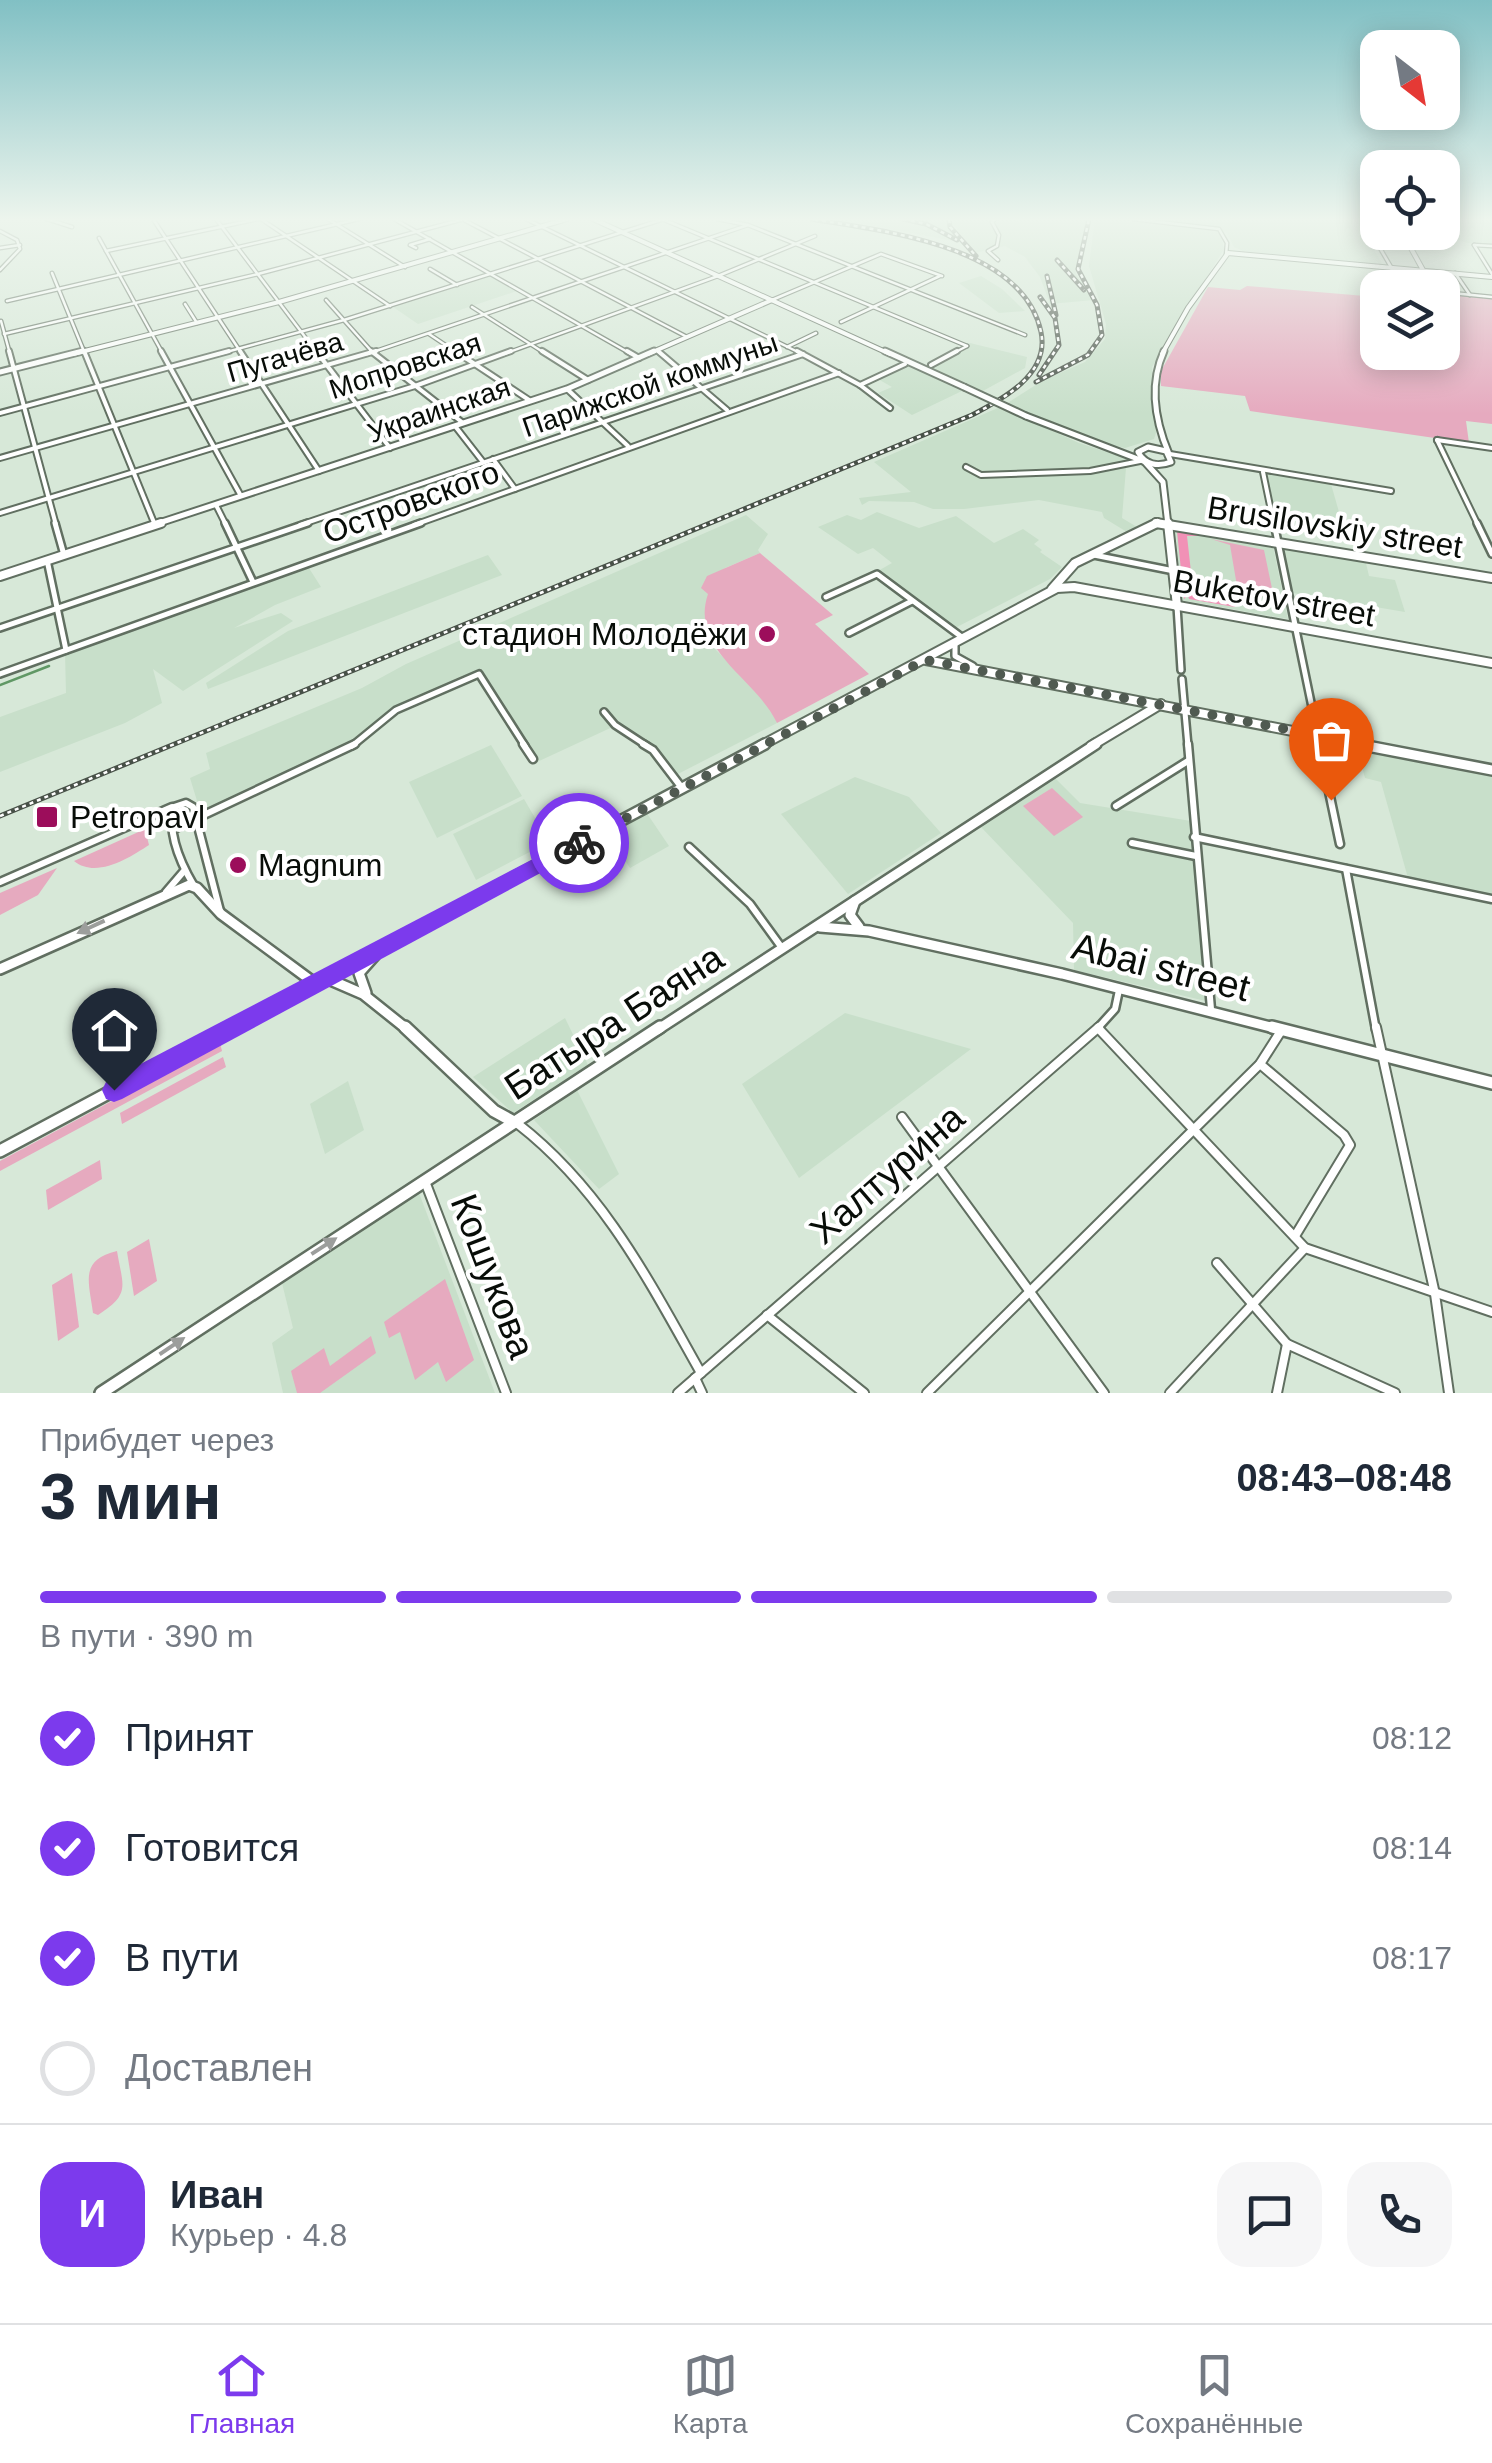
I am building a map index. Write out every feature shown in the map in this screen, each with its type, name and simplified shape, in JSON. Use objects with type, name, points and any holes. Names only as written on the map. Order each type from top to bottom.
[{"type":"street","points":[[56,284],[155,524]]},
{"type":"street","points":[[6,301],[85,284]]},
{"type":"street","points":[[124,284],[241,496]]},
{"type":"street","points":[[196,284],[319,471]]},
{"type":"street","points":[[4,334],[219,284]]},
{"type":"street","points":[[266,284],[390,448]]},
{"type":"street","points":[[0,372],[346,284]]},
{"type":"street","points":[[356,284],[390,306]]},
{"type":"street","points":[[0,413],[303,332],[464,284]]},
{"type":"street","points":[[508,284],[639,358]]},
{"type":"street","name":"Пугачёва","points":[[0,458],[372,352],[579,284]]},
{"type":"street","points":[[584,284],[687,337]]},
{"type":"street","points":[[660,284],[839,373],[890,408]]},
{"type":"street","name":"Мопровская","points":[[0,513],[415,386],[695,284]]},
{"type":"street","points":[[736,284],[1026,416],[1144,461]]},
{"type":"street","name":"Украинская","points":[[0,576],[566,388],[811,284]]},
{"type":"street","points":[[815,284],[968,346],[930,365]]},
{"type":"street","points":[[896,284],[1025,334]]},
{"type":"street","name":"Украинская","points":[[911,290],[924,284]]},
{"type":"street","points":[[1181,670],[1166,478],[1169,459],[1160,431],[1158,368],[1209,284]]},
{"type":"street","points":[[1462,284],[1470,295]]},
{"type":"street","points":[[841,322],[911,290]]},
{"type":"street","points":[[1460,294],[1492,297]]},
{"type":"street","points":[[326,300],[372,352],[463,423]]},
{"type":"street","points":[[185,304],[197,323]]},
{"type":"street","points":[[472,308],[588,380]]},
{"type":"street","points":[[0,321],[64,555]]},
{"type":"street","points":[[429,334],[530,400]]},
{"type":"street","points":[[788,347],[816,334]]},
{"type":"street","points":[[657,350],[727,410]]},
{"type":"street","name":"Парижской коммуны","points":[[0,628],[803,354]]},
{"type":"street","points":[[860,385],[905,364]]},
{"type":"street","name":"Островского","points":[[0,674],[839,373]]},
{"type":"street","points":[[566,388],[628,446]]},
{"type":"street","points":[[454,426],[483,462]]},
{"type":"street","points":[[1160,431],[1156,440],[1138,452],[1162,479],[1170,529]]},
{"type":"street","points":[[1492,448],[1437,440],[1492,554]]},
{"type":"street","points":[[1087,442],[1119,450],[1144,448],[1169,459]]},
{"type":"street","points":[[492,459],[515,488]]},
{"type":"street","points":[[966,467],[981,475],[1090,471],[1144,461],[1189,460],[1391,491]]},
{"type":"street","points":[[1264,472],[1340,844]]},
{"type":"street","points":[[216,504],[253,582]]},
{"type":"street","points":[[0,1151],[1048,592],[1068,569],[1157,523],[1166,508]]},
{"type":"street","points":[[1157,523],[1170,529]]},
{"type":"street","name":"Brusilovskiy street","points":[[1170,529],[1276,542],[1492,578]]},
{"type":"street","points":[[1092,554],[1174,571]]},
{"type":"street","points":[[47,560],[66,650]]},
{"type":"street","points":[[1068,569],[1066,579],[1074,587]]},
{"type":"street","points":[[826,597],[877,574],[962,638]]},
{"type":"street","name":"Buketov street","points":[[1048,592],[1074,587],[1492,663]]},
{"type":"street","points":[[849,633],[912,602]]},
{"type":"street","points":[[962,638],[953,647],[954,654],[975,667]]},
{"type":"street","points":[[921,660],[975,667],[1492,770]]},
{"type":"street","points":[[174,829],[346,751],[396,710],[480,674],[533,759]]},
{"type":"street","points":[[1182,679],[1211,1009]]},
{"type":"street","points":[[1133,698],[1144,705],[1143,714]]},
{"type":"street","name":"Батыра Баяна","points":[[101,1393],[1162,704]]},
{"type":"street","points":[[604,712],[615,725],[653,750],[682,788]]},
{"type":"street","points":[[1116,806],[1188,760]]},
{"type":"street","points":[[180,804],[170,814],[184,868],[221,914],[306,980],[332,978],[369,996],[494,1111],[542,1142],[601,1202],[698,1376],[702,1393]]},
{"type":"street","points":[[0,882],[180,804],[191,804],[221,914]]},
{"type":"street","points":[[1194,837],[1492,899]]},
{"type":"street","points":[[1132,843],[1196,856]]},
{"type":"street","points":[[689,847],[750,904],[782,948]]},
{"type":"street","points":[[166,892],[178,882],[184,868]]},
{"type":"street","points":[[1346,869],[1381,1054],[1435,1294],[1449,1393]]},
{"type":"street","points":[[0,969],[180,886],[195,886]]},
{"type":"street","points":[[858,898],[850,915],[855,924],[869,931]]},
{"type":"street","name":"Abai street","points":[[814,928],[834,926],[869,931],[1211,1009],[1492,1084]]},
{"type":"street","points":[[369,996],[358,978],[360,971],[392,942]]},
{"type":"street","points":[[351,984],[345,972],[356,960]]},
{"type":"street","name":"Халтурина","points":[[678,1393],[1098,1028],[1116,1007],[1119,988]]},
{"type":"street","points":[[1098,1028],[1305,1248],[1492,1312]]},
{"type":"street","points":[[927,1393],[1260,1064],[1283,1028]]},
{"type":"street","points":[[1260,1064],[1350,1144],[1294,1236]]},
{"type":"street","points":[[491,1137],[502,1124],[494,1111]]},
{"type":"street","points":[[902,1116],[1104,1393]]},
{"type":"street","name":"Кошукова","points":[[424,1181],[506,1393]]},
{"type":"street","points":[[1170,1393],[1305,1248]]},
{"type":"street","points":[[1217,1264],[1288,1344],[1394,1393]]},
{"type":"street","points":[[767,1314],[864,1393]]},
{"type":"street","points":[[1277,1393],[1288,1344]]},
{"type":"shaded area","points":[[465,284],[504,284],[517,291],[418,324],[393,307]]},
{"type":"shaded area","points":[[960,284],[994,284],[1025,311],[999,313]]},
{"type":"shaded area","points":[[1043,284],[1083,284],[1094,300],[1050,304]]},
{"type":"shaded area","points":[[1094,284],[1203,284],[1152,367],[1157,430],[1154,439],[1125,448],[1084,439],[1006,404],[1042,381],[1085,362],[1105,339],[1106,324]]},
{"type":"shaded area","points":[[1247,286],[1360,296],[1360,370],[1460,370],[1460,295],[1492,299],[1492,424],[1466,421],[1469,443],[1250,411],[1245,396],[1161,386],[1161,371],[1208,287],[1240,290]]},
{"type":"shaded area","points":[[970,343],[1027,357],[1025,368],[981,392],[925,367]]},
{"type":"shaded area","points":[[908,365],[964,390],[912,415],[878,393],[892,387],[878,379]]},
{"type":"shaded area","points":[[1000,407],[1079,443],[1129,459],[1126,464],[1132,466],[1126,468],[1122,518],[1137,527],[1127,532],[1104,518],[1102,512],[1039,500],[964,509],[933,509],[914,502],[869,501],[862,505],[859,498],[911,492],[874,462]]},
{"type":"shaded area","points":[[1267,474],[1331,484],[1343,526],[1276,516]]},
{"type":"shaded area","points":[[877,512],[919,528],[956,516],[994,543],[1023,529],[1039,540],[1034,544],[1040,552],[1062,567],[1050,579],[955,628],[878,571],[892,563],[873,548],[858,554],[818,527],[847,515],[861,520]]},
{"type":"shaded area","points":[[746,515],[768,534],[758,550],[760,553],[725,568],[708,594],[710,644],[770,704],[777,723],[676,775],[655,747],[619,724],[537,762],[482,670],[395,707],[342,750],[201,814],[190,778],[210,769],[206,753],[362,688],[406,664]]},
{"type":"shaded area","points":[[1176,530],[1273,546],[1288,619],[1181,600]]},
{"type":"shaded area","points":[[1177,531],[1204,536],[1187,536],[1192,581],[1232,588],[1235,607],[1189,599],[1188,595],[1184,599]]},
{"type":"shaded area","points":[[1211,539],[1264,550],[1274,598],[1238,592],[1230,545]]},
{"type":"shaded area","points":[[1282,545],[1365,559],[1369,576],[1395,580],[1405,612],[1293,593]]},
{"type":"shaded area","name":"стадион Молодёжи","points":[[760,553],[833,615],[815,624],[869,674],[777,723],[716,648],[705,614],[708,594],[701,588],[707,576]]},
{"type":"shaded area","points":[[488,555],[502,575],[208,689],[206,683],[288,631]]},
{"type":"shaded area","points":[[307,565],[321,587],[275,605],[234,628],[281,613],[293,621],[183,691],[153,669],[162,703],[125,723],[0,772],[0,717],[66,693],[65,653]]},
{"type":"shaded area","points":[[491,745],[522,796],[437,838],[409,782]]},
{"type":"shaded area","points":[[1357,748],[1492,775],[1492,896],[1408,878],[1381,782],[1365,778]]},
{"type":"shaded area","points":[[855,777],[909,797],[941,833],[848,894],[781,814]]},
{"type":"shaded area","points":[[1054,777],[1080,803],[1191,821],[1210,1002],[1074,970],[1073,923],[980,826]]},
{"type":"shaded area","points":[[1052,788],[1083,817],[1054,836],[1023,806]]},
{"type":"shaded area","points":[[524,799],[549,842],[476,880],[453,834]]},
{"type":"shaded area","points":[[646,812],[669,846],[630,868],[607,833]]},
{"type":"shaded area","points":[[145,829],[149,845],[122,861],[92,868],[74,861]]},
{"type":"shaded area","points":[[57,868],[38,895],[0,915],[0,893]]},
{"type":"shaded area","points":[[845,1013],[971,1049],[799,1178],[742,1084]]},
{"type":"shaded area","points":[[565,1018],[588,1065],[513,1113],[473,1077]]},
{"type":"shaded area","points":[[220,1043],[222,1051],[0,1171],[0,1161]]},
{"type":"shaded area","points":[[223,1057],[226,1067],[122,1124],[120,1113]]},
{"type":"shaded area","points":[[348,1081],[364,1130],[325,1154],[310,1104]]},
{"type":"shaded area","points":[[577,1090],[619,1174],[599,1189],[534,1120]]},
{"type":"shaded area","points":[[100,1160],[102,1179],[48,1210],[46,1190]]},
{"type":"shaded area","points":[[419,1193],[495,1393],[283,1393],[272,1343],[293,1328],[282,1283]]},
{"type":"shaded area","points":[[149,1239],[157,1281],[134,1296],[127,1252]]},
{"type":"shaded area","points":[[117,1251],[122,1289],[116,1301],[98,1315],[93,1313],[89,1274],[97,1260]]},
{"type":"shaded area","points":[[72,1273],[79,1327],[58,1341],[52,1285]]},
{"type":"shaded area","points":[[445,1279],[474,1360],[446,1382],[438,1362],[415,1380],[400,1332],[389,1338],[384,1322]]},
{"type":"shaded area","points":[[371,1336],[376,1353],[320,1393],[297,1393],[291,1371],[324,1348],[330,1366]]},
{"type":"waterway","points":[[0,685],[49,666]]},
{"type":"railway","points":[[0,816],[972,415],[1021,383],[1031,372],[1042,347],[1041,332],[1029,303],[1012,284]]},
{"type":"railway","points":[[1049,284],[1056,315]]},
{"type":"railway","points":[[1079,284],[1084,290]]},
{"type":"railway","points":[[1036,382],[1088,355],[1102,335],[1097,305],[1086,284]]},
{"type":"railway","points":[[1039,375],[1059,345],[1055,318],[1040,297]]},
{"type":"way so far","points":[[579,843],[921,660],[946,661],[1317,735],[1331,800]]},
{"type":"place","name":"стадион Молодёжи","points":[[767,634]]},
{"type":"place","name":"Petropavl","points":[[47,817]]},
{"type":"place","name":"Magnum","points":[[238,865]]},
{"type":"route","points":[[114,1090],[579,843]]}]
